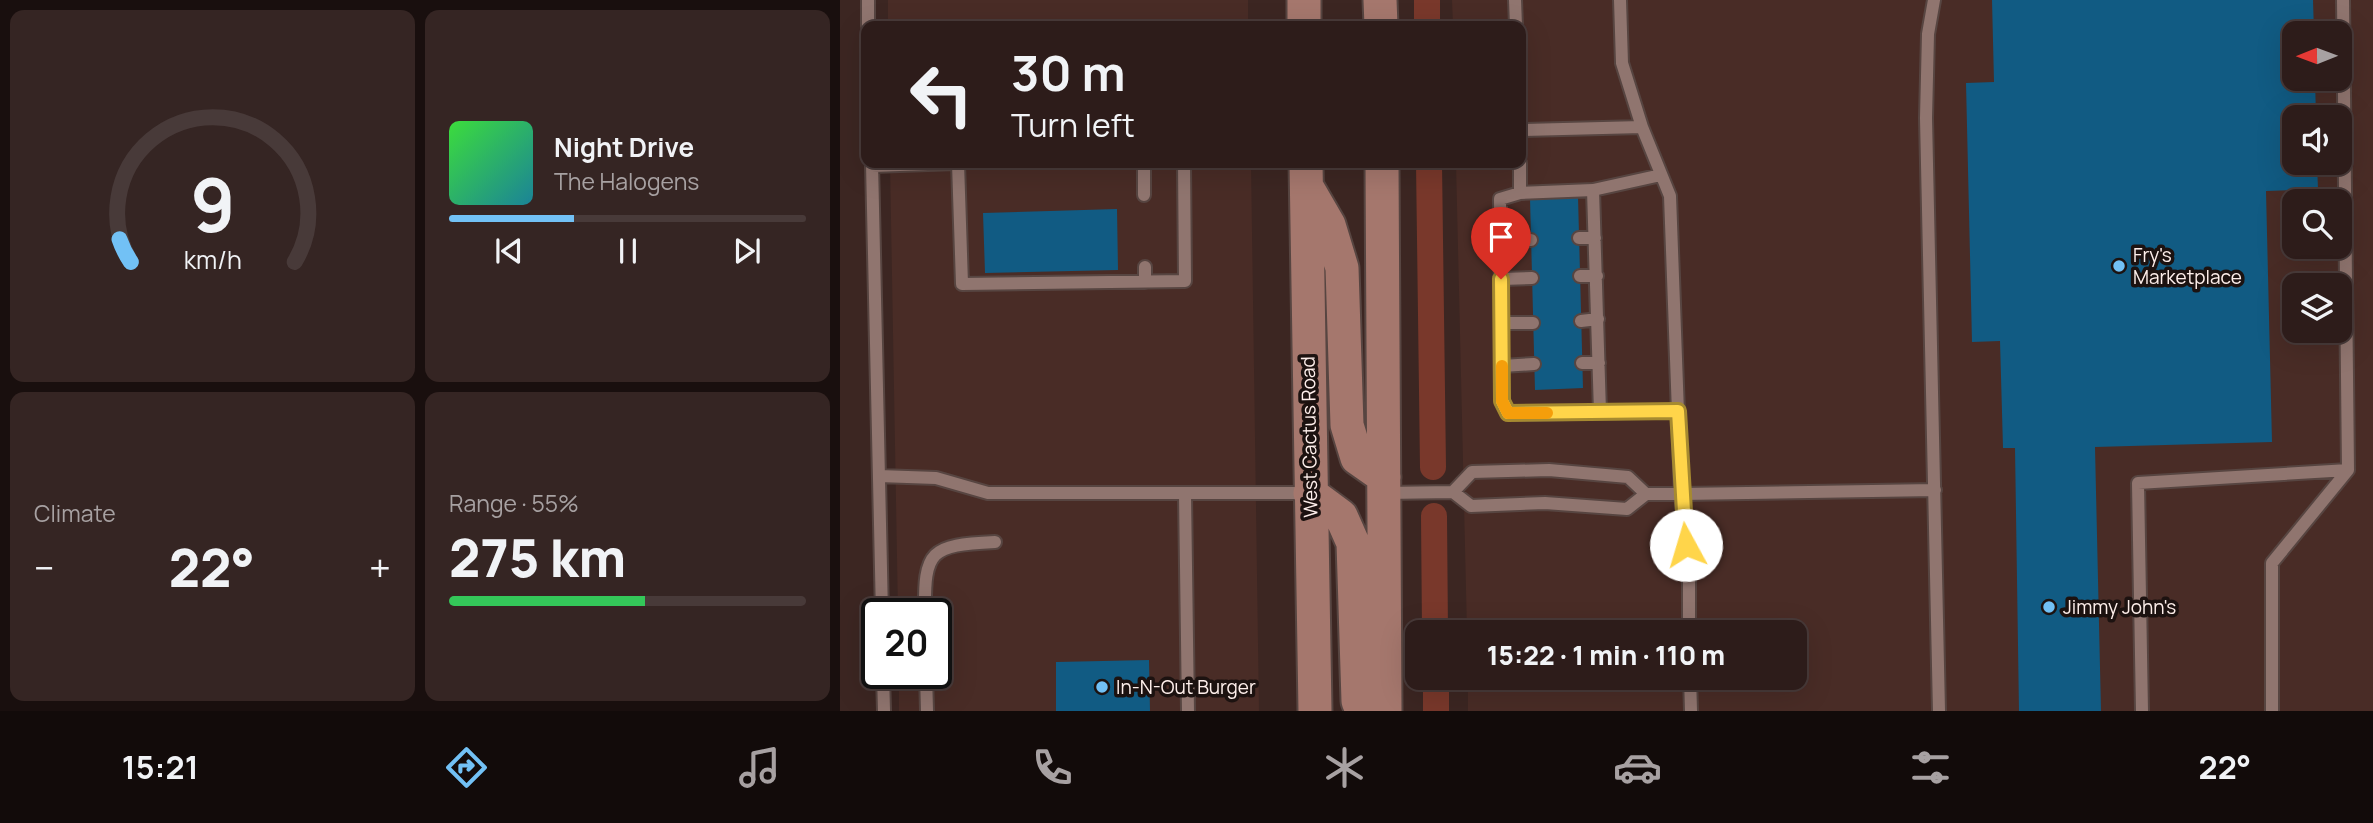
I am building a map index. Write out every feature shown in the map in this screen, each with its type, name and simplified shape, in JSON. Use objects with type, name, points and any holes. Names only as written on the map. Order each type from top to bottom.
[{"type":"main road","points":[[1304,0],[1304,21]]},
{"type":"main road","points":[[1380,0],[1381,21]]},
{"type":"main road","points":[[1382,168],[1385,711]]},
{"type":"main road","points":[[1306,174],[1329,225],[1342,268],[1348,425],[1357,458],[1384,485]]},
{"type":"main road","name":"West Cactus Road","points":[[1306,174],[1315,711]]},
{"type":"main road","points":[[1310,493],[1341,516],[1353,543],[1358,701],[1362,711]]},
{"type":"lane","points":[[868,0],[869,21]]},
{"type":"lane","points":[[1515,0],[1516,21]]},
{"type":"lane","points":[[1620,0],[1622,63],[1642,127],[1670,196],[1681,494],[1689,570],[1689,620]]},
{"type":"lane","points":[[1934,0],[1928,34],[1926,118],[1939,711]]},
{"type":"lane","points":[[2272,711],[2272,563],[2348,470],[2343,0]]},
{"type":"lane","points":[[1526,130],[1642,127]]},
{"type":"lane","points":[[872,168],[882,598]]},
{"type":"lane","points":[[957,168],[962,284],[1185,281],[1184,168]]},
{"type":"lane","points":[[1144,168],[1144,195]]},
{"type":"lane","points":[[1520,168],[1520,193]]},
{"type":"lane","points":[[1661,175],[1593,190],[1520,193],[1500,198],[1502,401],[1508,413],[1678,411]]},
{"type":"lane","points":[[1593,190],[1600,412]]},
{"type":"lane","points":[[1579,238],[1595,237]]},
{"type":"lane","points":[[1501,241],[1531,240]]},
{"type":"lane","points":[[1145,267],[1145,282]]},
{"type":"lane","points":[[1580,276],[1597,276]]},
{"type":"lane","points":[[1501,279],[1532,278]]},
{"type":"lane","points":[[1581,321],[1598,319]]},
{"type":"lane","points":[[1501,323],[1533,323]]},
{"type":"lane","points":[[1582,363],[1599,363]]},
{"type":"lane","points":[[1502,366],[1534,364]]},
{"type":"lane","points":[[1453,492],[1472,472],[1549,470],[1628,477],[1646,494]]},
{"type":"lane","points":[[2142,711],[2138,483],[2348,470]]},
{"type":"lane","points":[[879,476],[936,478],[988,493],[1310,493]]},
{"type":"lane","points":[[1384,485],[1453,492],[1471,506],[1545,503],[1627,509],[1646,494],[1935,490]]},
{"type":"lane","points":[[1185,494],[1188,711]]},
{"type":"lane","points":[[925,598],[924,575],[931,558],[942,548],[961,543],[995,542]]},
{"type":"lane","points":[[883,689],[884,711]]},
{"type":"lane","points":[[926,689],[927,711]]},
{"type":"lane","points":[[1690,690],[1691,711]]},
{"type":"shaded area","points":[[888,0],[1248,0],[1248,21],[888,21]]},
{"type":"shaded area","points":[[1452,0],[2373,0],[2373,711],[1468,711],[1468,690],[1807,690],[1807,620],[1467,620],[1456,168],[1526,168],[1526,21],[1453,21]]},
{"type":"shaded area","points":[[890,168],[1251,168],[1259,711],[899,711],[899,689],[952,689],[952,598],[898,598]]},
{"type":"building","name":"Fry's Marketplace","points":[[1992,0],[2313,0],[2314,21],[2282,21],[2282,91],[2315,91],[2316,105],[2282,105],[2282,175],[2317,175],[2318,189],[2266,191],[2272,442],[2095,447],[2101,711],[2019,711],[2015,448],[2003,448],[2000,341],[1972,342],[1966,83],[1994,82]]},
{"type":"building","points":[[1578,196],[1583,388],[1535,390],[1530,198]]},
{"type":"building","points":[[1117,209],[1118,270],[985,273],[983,213]]},
{"type":"building","points":[[1149,660],[1150,711],[1056,711],[1056,662]]},
{"type":"waterway","points":[[1427,0],[1427,21]]},
{"type":"waterway","points":[[1429,168],[1433,467]]},
{"type":"waterway","points":[[1434,516],[1435,620]]},
{"type":"waterway","points":[[1436,690],[1436,711]]},
{"type":"slow traffic","points":[[1502,366],[1502,401],[1508,413],[1547,413]]},
{"type":"place","name":"Fry's Marketplace","points":[[2119,266]]},
{"type":"place","name":"Jimmy John's","points":[[2049,607]]},
{"type":"place","name":"In-N-Out Burger","points":[[1102,687]]},
{"type":"route","points":[[1501,279],[1502,401],[1508,413],[1678,411],[1686,545]]}]
